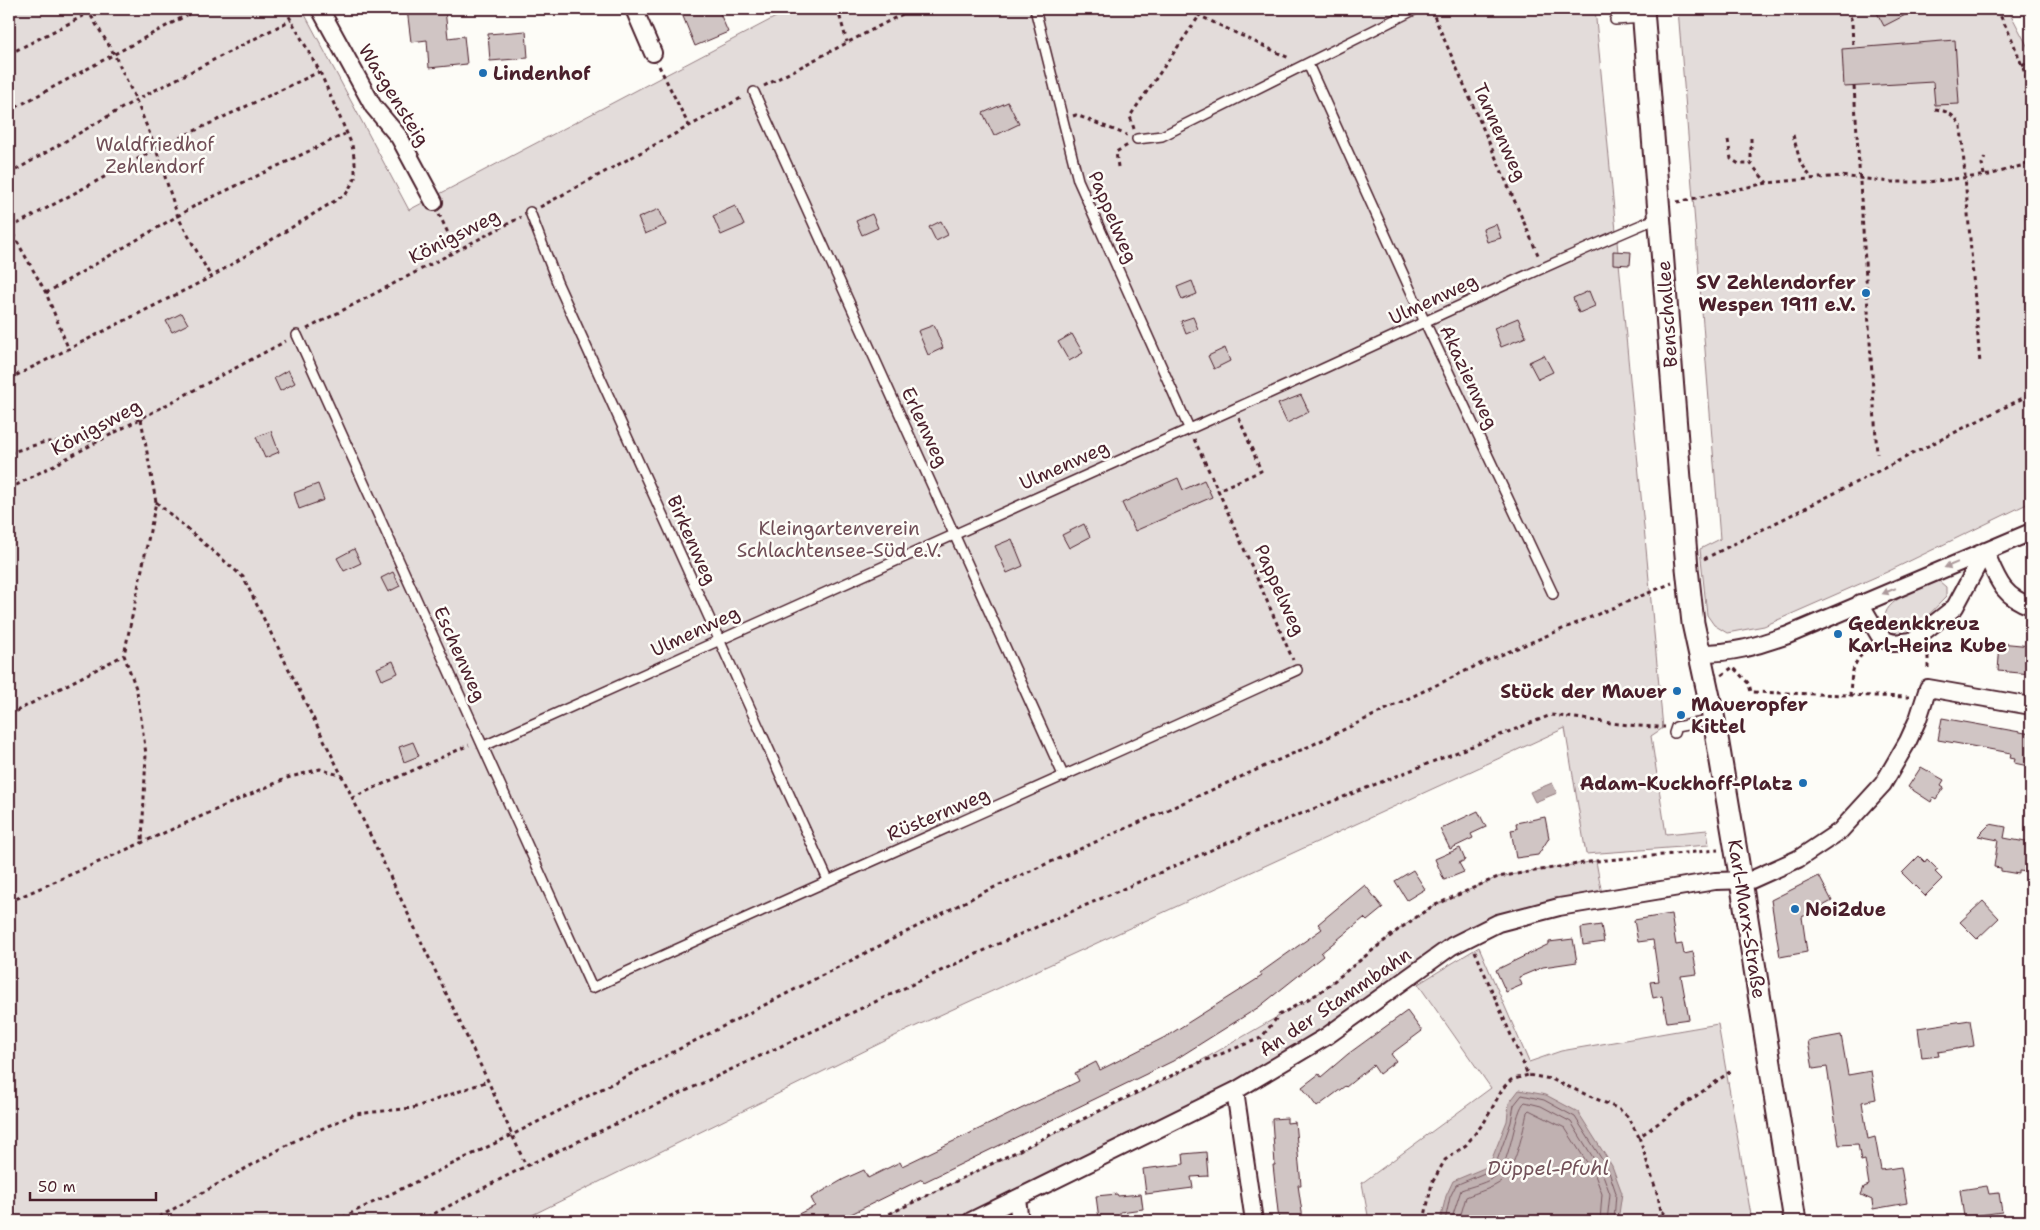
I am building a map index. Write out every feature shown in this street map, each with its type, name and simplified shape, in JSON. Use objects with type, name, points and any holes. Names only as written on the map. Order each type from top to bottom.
[{"type":"street","name":"Wasgensteig","points":[[320,9],[374,106],[399,137],[434,202]]},
{"type":"street","points":[[634,9],[653,53]]},
{"type":"street","name":"Benschallee","points":[[1644,13],[1666,210],[1686,558],[1693,618]]},
{"type":"street","points":[[1700,653],[1727,653],[1748,649],[1788,635],[2031,532]]},
{"type":"street","points":[[1985,551],[2000,585],[2007,594],[2031,606]]},
{"type":"street","points":[[1860,603],[1879,635],[1885,640],[1903,644],[1918,638],[1955,607],[1985,551]]},
{"type":"street","name":"Karl-Marx-Straße","points":[[1693,618],[1714,720],[1742,881],[1795,1221]]},
{"type":"street","points":[[1928,688],[2031,706]]},
{"type":"street","name":"An der Stammbahn","points":[[971,1221],[1235,1091],[1327,1036],[1404,978],[1469,937],[1498,923],[1529,913],[1715,881],[1742,881],[1765,875],[1798,859],[1840,831],[1864,807],[1896,763],[1918,719],[1928,688]]},
{"type":"street","points":[[1235,1091],[1254,1221]]},
{"type":"street","points":[[1017,1200],[1020,1221]]},
{"type":"lane","name":"Pappelweg","points":[[1035,9],[1078,180],[1189,428]]},
{"type":"lane","points":[[1137,139],[1162,136],[1416,9]]},
{"type":"lane","points":[[1615,20],[1644,13]]},
{"type":"lane","name":"Akazienweg","points":[[1306,65],[1553,594]]},
{"type":"lane","name":"Erlenweg","points":[[754,92],[955,532],[1064,777]]},
{"type":"lane","name":"Ulmenweg","points":[[482,743],[1236,408],[1666,210]]},
{"type":"lane","name":"Birkenweg","points":[[530,212],[557,282],[828,880]]},
{"type":"lane","name":"Eschenweg","points":[[297,335],[592,988]]},
{"type":"lane","name":"Rüsternweg","points":[[592,988],[828,880],[1064,777],[1297,670]]},
{"type":"lane","points":[[1675,730],[1714,720]]},
{"type":"path","points":[[9,54],[88,11],[97,9]]},
{"type":"path","points":[[181,9],[185,16]]},
{"type":"path","points":[[9,111],[198,9]]},
{"type":"path","points":[[9,379],[211,277],[346,194],[355,178],[352,145],[345,134],[320,72],[285,9]]},
{"type":"path","points":[[841,9],[839,14],[848,42]]},
{"type":"path","name":"Königsweg","points":[[9,489],[912,9]]},
{"type":"path","points":[[1191,9],[1200,16],[1306,65]]},
{"type":"path","points":[[1137,139],[1130,116],[1204,9]]},
{"type":"path","name":"Tannenweg","points":[[1431,9],[1543,267]]},
{"type":"path","points":[[1847,9],[1852,21],[1853,48]]},
{"type":"path","points":[[1997,9],[2011,37],[2031,90]]},
{"type":"path","points":[[88,11],[114,54],[136,100],[156,150],[178,216],[211,277]]},
{"type":"path","points":[[9,174],[136,100],[291,20]]},
{"type":"path","points":[[653,53],[689,126]]},
{"type":"path","points":[[2022,65],[2031,60]]},
{"type":"path","points":[[69,350],[46,293],[9,227],[156,150],[320,72]]},
{"type":"path","points":[[1854,86],[1877,454]]},
{"type":"path","points":[[1935,109],[1946,111],[1956,117],[1961,126],[1980,364]]},
{"type":"path","points":[[1062,118],[1076,115],[1137,139]]},
{"type":"path","points":[[46,293],[198,204],[345,134]]},
{"type":"path","points":[[1793,135],[1800,161],[1812,179]]},
{"type":"path","points":[[1751,138],[1751,164],[1767,183]]},
{"type":"path","points":[[1118,167],[1116,152],[1137,139]]},
{"type":"path","points":[[1728,140],[1731,159],[1739,164],[1751,164]]},
{"type":"path","points":[[1984,175],[1982,164],[1985,157]]},
{"type":"path","points":[[1666,210],[1767,183],[1841,176],[1891,182],[1928,182],[1984,175],[2031,163]]},
{"type":"path","points":[[434,202],[456,250]]},
{"type":"path","points":[[1698,562],[2031,394]]},
{"type":"path","points":[[1218,490],[1261,471],[1236,408]]},
{"type":"path","points":[[141,419],[156,502],[124,655],[137,691],[146,754],[142,841]]},
{"type":"path","name":"Pappelweg","points":[[1189,428],[1297,670]]},
{"type":"path","points":[[9,453],[46,442],[100,440]]},
{"type":"path","points":[[156,502],[243,577],[342,776],[488,1080],[526,1166]]},
{"type":"path","points":[[335,1221],[512,1135],[986,891],[1312,745],[1484,662],[1672,582]]},
{"type":"path","points":[[1733,667],[1749,684],[1751,692],[1910,697],[1928,688],[1928,656],[1918,638]]},
{"type":"path","points":[[1850,696],[1850,676],[1860,654],[1885,640]]},
{"type":"path","points":[[9,715],[124,655]]},
{"type":"path","points":[[420,1221],[526,1166],[1007,940],[1227,843],[1551,715],[1594,719],[1634,727],[1675,730]]},
{"type":"path","points":[[352,798],[482,743]]},
{"type":"path","points":[[9,902],[142,841],[287,778],[320,769],[342,776]]},
{"type":"path","points":[[875,1221],[1191,1066],[1261,1038],[1279,1015],[1319,993],[1398,930],[1431,907],[1482,884],[1498,877],[1596,861],[1723,849]]},
{"type":"path","points":[[1469,937],[1528,1075]]},
{"type":"path","points":[[1639,1138],[1732,1071]]},
{"type":"path","points":[[1424,1221],[1432,1183],[1445,1160],[1466,1145],[1485,1120],[1502,1088],[1511,1080],[1528,1075],[1552,1079],[1619,1109],[1627,1116],[1639,1138],[1662,1210],[1663,1221]]},
{"type":"path","points":[[152,1221],[298,1139],[355,1114],[413,1108],[488,1080]]},
{"type":"path","points":[[9,1205],[16,1221]]},
{"type":"path","points":[[1662,1210],[1672,1221]]},
{"type":"green space","name":"Kleingartenverein Schlachtensee-Süd e.V.","points":[[9,9],[302,9],[409,210],[791,9],[1595,9],[1663,728],[1651,736],[1666,834],[1707,830],[1709,845],[1586,854],[1565,728],[901,1033],[520,1221],[9,1221]]},
{"type":"green space","name":"SV Zehlendorfer Wespen 1911 e.V.","points":[[1678,9],[2008,9],[2031,53],[2031,502],[1887,572],[1764,626],[1727,633],[1714,625],[1707,615],[1700,549],[1720,539]]},
{"type":"green space","points":[[1939,581],[1946,587],[1946,597],[1912,632],[1899,634],[1889,628],[1885,621],[1886,613],[1890,606],[1905,595]]},
{"type":"green space","points":[[1596,861],[1603,900],[1498,923],[1327,1036],[971,1221],[875,1221],[1178,1074],[1319,993],[1398,930],[1431,907],[1498,877]]},
{"type":"green space","points":[[1479,947],[1529,1062],[1561,1051],[1718,1024],[1752,1221],[1369,1221],[1362,1183],[1491,1088],[1418,984]]},
{"type":"water","points":[[1552,783],[1557,793],[1535,802],[1530,792]]},
{"type":"water","name":"Düppel-Pfuhl","points":[[1519,1090],[1546,1095],[1578,1112],[1612,1166],[1622,1193],[1618,1221],[1440,1221],[1446,1196],[1453,1181],[1489,1166],[1507,1121],[1509,1103]]},
{"type":"building","points":[[407,9],[445,10],[448,38],[464,36],[467,64],[429,68],[427,40],[411,42]]},
{"type":"building","points":[[680,9],[718,9],[728,32],[695,46]]},
{"type":"building","points":[[1875,9],[1917,9],[1884,26]]},
{"type":"building","points":[[526,31],[528,58],[490,61],[488,34]]},
{"type":"building","points":[[1955,40],[1959,104],[1935,105],[1933,82],[1844,87],[1842,49]]},
{"type":"building","points":[[1008,102],[1019,124],[994,136],[983,113]]},
{"type":"building","points":[[735,206],[744,225],[721,235],[713,216]]},
{"type":"building","points":[[659,209],[666,225],[645,234],[638,218]]},
{"type":"building","points":[[872,214],[878,228],[862,235],[856,221]]},
{"type":"building","points":[[941,221],[948,235],[936,241],[929,227]]},
{"type":"building","points":[[1496,224],[1501,238],[1487,242],[1483,229]]},
{"type":"building","points":[[1613,251],[1631,252],[1630,265],[1613,264]]},
{"type":"building","points":[[1192,281],[1197,294],[1182,300],[1177,287]]},
{"type":"building","points":[[1589,291],[1595,306],[1579,313],[1573,298]]},
{"type":"building","points":[[182,313],[188,324],[172,332],[166,321]]},
{"type":"building","points":[[1193,317],[1198,329],[1186,334],[1181,321]]},
{"type":"building","points":[[1518,318],[1526,337],[1501,347],[1494,328]]},
{"type":"building","points":[[934,325],[943,348],[928,355],[918,331]]},
{"type":"building","points":[[1072,334],[1083,353],[1069,361],[1058,342]]},
{"type":"building","points":[[1225,348],[1230,361],[1214,369],[1208,356]]},
{"type":"building","points":[[1544,355],[1553,372],[1538,379],[1529,362]]},
{"type":"building","points":[[288,370],[295,383],[280,391],[274,378]]},
{"type":"building","points":[[1301,395],[1309,412],[1287,423],[1278,404]]},
{"type":"building","points":[[271,431],[279,452],[265,458],[256,437]]},
{"type":"building","points":[[1178,478],[1183,490],[1204,480],[1212,497],[1135,531],[1122,503]]},
{"type":"building","points":[[318,484],[324,500],[299,509],[294,493]]},
{"type":"building","points":[[1084,524],[1090,537],[1069,548],[1062,535]]},
{"type":"building","points":[[1012,539],[1023,566],[1007,573],[995,546]]},
{"type":"building","points":[[354,549],[361,563],[344,571],[337,558]]},
{"type":"building","points":[[393,572],[400,586],[388,592],[381,578]]},
{"type":"building","points":[[2000,643],[2031,646],[2031,674],[1998,671]]},
{"type":"building","points":[[393,661],[398,673],[382,680],[377,668]]},
{"type":"building","points":[[1942,718],[2031,734],[2031,762],[2029,762],[2028,766],[2014,763],[2015,759],[2010,758],[2011,753],[1938,740]]},
{"type":"building","points":[[413,742],[419,756],[404,762],[399,747]]},
{"type":"building","points":[[1921,767],[1944,780],[1941,785],[1944,787],[1936,799],[1933,797],[1931,802],[1908,787]]},
{"type":"building","points":[[1478,811],[1486,827],[1471,834],[1473,838],[1450,849],[1440,829]]},
{"type":"building","points":[[1545,817],[1549,838],[1538,855],[1516,858],[1511,830],[1517,829],[1516,823]]},
{"type":"building","points":[[1990,824],[2006,827],[2004,838],[2031,843],[2027,872],[2019,871],[2019,874],[2001,871],[2001,868],[1994,867],[1998,840],[1978,836]]},
{"type":"building","points":[[1460,848],[1465,860],[1459,863],[1464,872],[1444,880],[1435,859]]},
{"type":"building","points":[[1919,856],[1925,862],[1927,859],[1938,870],[1935,872],[1942,879],[1925,896],[1902,873]]},
{"type":"building","points":[[1413,870],[1425,889],[1407,900],[1395,881]]},
{"type":"building","name":"Noi2due","points":[[1819,876],[1832,901],[1802,917],[1807,952],[1780,957],[1771,900]]},
{"type":"building","points":[[1365,885],[1383,908],[1367,921],[1364,918],[1321,953],[1323,956],[1259,1007],[1173,1061],[924,1182],[922,1179],[847,1216],[850,1221],[784,1221],[815,1206],[811,1198],[844,1179],[864,1170],[868,1178],[900,1162],[902,1166],[1079,1081],[1075,1073],[1096,1062],[1100,1070],[1167,1036],[1262,976],[1260,973],[1322,929],[1318,924]]},
{"type":"building","points":[[1983,901],[1999,918],[1977,939],[1960,922]]},
{"type":"building","points":[[1671,914],[1676,945],[1682,944],[1684,954],[1693,952],[1697,974],[1681,976],[1689,1019],[1667,1022],[1662,996],[1653,998],[1650,982],[1659,981],[1653,940],[1638,942],[1634,920]]},
{"type":"building","points":[[1601,925],[1604,942],[1583,945],[1581,928]]},
{"type":"building","points":[[1573,939],[1577,962],[1543,967],[1519,977],[1522,985],[1506,992],[1496,970],[1549,944],[1549,942]]},
{"type":"building","points":[[1407,1011],[1422,1031],[1391,1054],[1396,1061],[1379,1074],[1373,1065],[1317,1107],[1302,1087],[1319,1074],[1321,1077],[1348,1054]]},
{"type":"building","points":[[1970,1020],[1974,1046],[1938,1052],[1939,1056],[1922,1058],[1918,1028]]},
{"type":"building","points":[[1841,1035],[1848,1075],[1871,1071],[1876,1099],[1862,1102],[1868,1139],[1875,1137],[1881,1170],[1901,1167],[1907,1203],[1873,1209],[1872,1200],[1861,1195],[1864,1187],[1869,1185],[1865,1160],[1861,1161],[1858,1144],[1839,1145],[1827,1067],[1813,1069],[1808,1041]]},
{"type":"building","points":[[1287,1118],[1287,1123],[1295,1122],[1301,1185],[1298,1185],[1303,1219],[1279,1221],[1273,1165],[1275,1165],[1272,1119]]},
{"type":"building","points":[[1206,1152],[1208,1176],[1191,1177],[1193,1188],[1146,1194],[1143,1169],[1184,1164],[1183,1154]]},
{"type":"building","points":[[1987,1186],[1989,1194],[1999,1193],[2002,1212],[1964,1217],[1960,1190]]},
{"type":"building","points":[[1117,1194],[1118,1196],[1141,1194],[1143,1209],[1120,1212],[1120,1217],[1099,1219],[1096,1196]]},
{"type":"place","name":"Lindenhof","points":[[483,73]]},
{"type":"place","name":"SV Zehlendorfer Wespen 1911 e.V.","points":[[1866,293]]},
{"type":"place","name":"Gedenkkreuz Karl-Heinz Kube","points":[[1838,634]]},
{"type":"place","name":"Stück der Mauer","points":[[1677,691]]},
{"type":"place","name":"Maueropfer Kittel","points":[[1681,715]]},
{"type":"place","name":"Adam-Kuckhoff-Platz","points":[[1803,783]]},
{"type":"place","name":"Noi2due","points":[[1795,909]]},
{"type":"park label","name":"Waldfriedhof Zehlendorf","points":[[155,155]]}]
